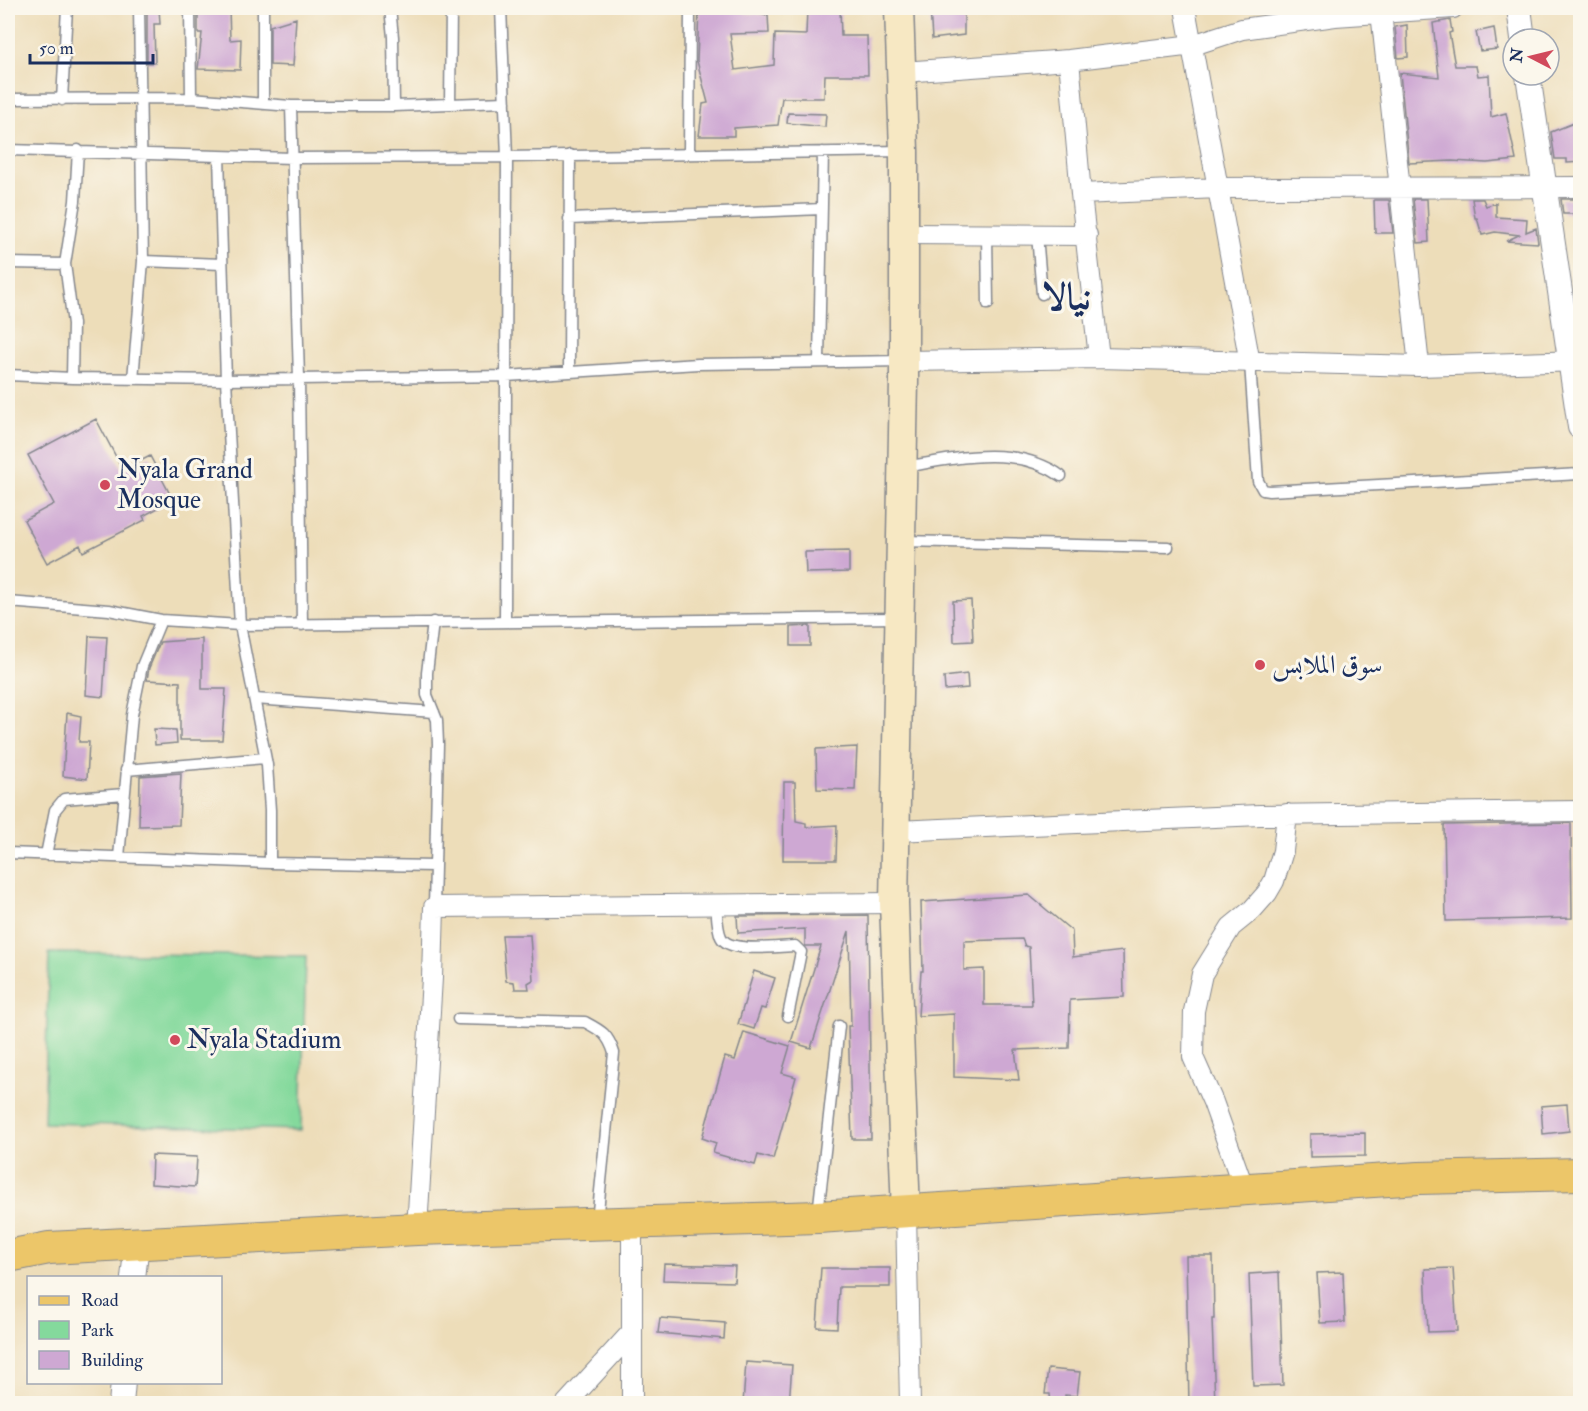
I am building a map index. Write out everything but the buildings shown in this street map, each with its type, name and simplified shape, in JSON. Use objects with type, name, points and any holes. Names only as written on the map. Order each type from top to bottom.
[{"type":"main road","points":[[899,8],[904,151],[904,467],[894,903],[906,1212]]},
{"type":"main road","points":[[8,1256],[49,1248],[417,1228],[818,1217],[1419,1178],[1581,1174]]},
{"type":"main road","points":[[8,1241],[49,1248]]},
{"type":"street","points":[[1185,8],[1250,363]]},
{"type":"street","points":[[902,72],[1069,60],[1193,45],[1242,29],[1335,12],[1453,8]]},
{"type":"street","points":[[1519,8],[1521,27]]},
{"type":"street","points":[[1381,12],[1419,366]]},
{"type":"street","points":[[1069,60],[1099,358]]},
{"type":"street","points":[[1530,87],[1576,361],[1581,427]]},
{"type":"street","points":[[1081,194],[1218,188],[1581,187]]},
{"type":"street","points":[[903,234],[1087,235]]},
{"type":"street","points":[[904,361],[1099,358],[1419,366],[1576,361]]},
{"type":"street","points":[[896,831],[1287,814],[1581,812]]},
{"type":"street","points":[[1244,1190],[1213,1102],[1193,1057],[1194,1011],[1202,974],[1231,927],[1252,910],[1274,881],[1283,851],[1287,814]]},
{"type":"street","points":[[417,1228],[434,907],[894,903]]},
{"type":"street","points":[[906,1212],[910,1404]]},
{"type":"street","points":[[632,1223],[632,1404]]},
{"type":"street","points":[[134,1276],[137,1244]]},
{"type":"street","points":[[566,1404],[632,1332]]},
{"type":"street","points":[[121,1404],[123,1384]]},
{"type":"lane","points":[[62,100],[67,8]]},
{"type":"lane","points":[[133,379],[143,261],[139,8]]},
{"type":"lane","points":[[190,8],[191,98]]},
{"type":"lane","points":[[262,104],[263,8]]},
{"type":"lane","points":[[390,8],[393,37],[394,106]]},
{"type":"lane","points":[[450,104],[451,8]]},
{"type":"lane","points":[[501,8],[507,157],[505,621]]},
{"type":"lane","points":[[689,153],[690,8]]},
{"type":"lane","points":[[8,99],[191,98],[291,106],[394,106],[505,102]]},
{"type":"lane","points":[[291,106],[299,378],[302,625]]},
{"type":"lane","points":[[8,150],[78,150],[294,158],[904,151]]},
{"type":"lane","points":[[72,378],[73,324],[65,264],[75,201],[78,150]]},
{"type":"lane","points":[[819,361],[823,152]]},
{"type":"lane","points":[[569,372],[570,155]]},
{"type":"lane","points":[[219,156],[226,380],[240,625],[265,758],[270,810],[270,863]]},
{"type":"lane","points":[[569,219],[822,209]]},
{"type":"lane","points":[[987,234],[988,304]]},
{"type":"lane","points":[[1038,236],[1042,294]]},
{"type":"lane","points":[[143,261],[222,264]]},
{"type":"lane","points":[[8,263],[65,264]]},
{"type":"lane","points":[[8,375],[226,380],[506,376],[698,364],[904,361]]},
{"type":"lane","points":[[1250,363],[1258,481],[1263,490],[1581,474]]},
{"type":"lane","points":[[904,467],[963,457],[1019,458],[1049,467],[1061,476]]},
{"type":"lane","points":[[901,541],[1168,547]]},
{"type":"lane","points":[[8,602],[109,610],[161,620],[240,625],[901,618]]},
{"type":"lane","points":[[119,857],[132,715],[142,666],[161,620]]},
{"type":"lane","points":[[433,622],[427,673],[427,695],[437,720],[438,744],[434,907]]},
{"type":"lane","points":[[255,699],[434,712]]},
{"type":"lane","points":[[126,770],[265,758]]},
{"type":"lane","points":[[46,855],[55,810],[64,799],[124,794]]},
{"type":"lane","points":[[8,853],[270,863],[434,866]]},
{"type":"lane","points":[[716,904],[722,938],[727,944],[737,948],[795,946],[799,948],[801,952],[788,1016]]},
{"type":"lane","points":[[458,1019],[585,1022],[600,1030],[610,1039],[614,1053],[597,1224]]},
{"type":"lane","points":[[818,1217],[839,1026]]},
{"type":"green space","name":"Nyala Stadium","points":[[49,953],[306,956],[301,1130],[44,1123]]},
{"type":"place","name":"Nyala Grand Mosque","points":[[105,485]]},
{"type":"place","name":"سوق الملابس","points":[[1260,665]]},
{"type":"place","name":"Nyala Stadium","points":[[175,1040]]},
{"type":"district","name":"نيالا","points":[[1067,297]]}]
